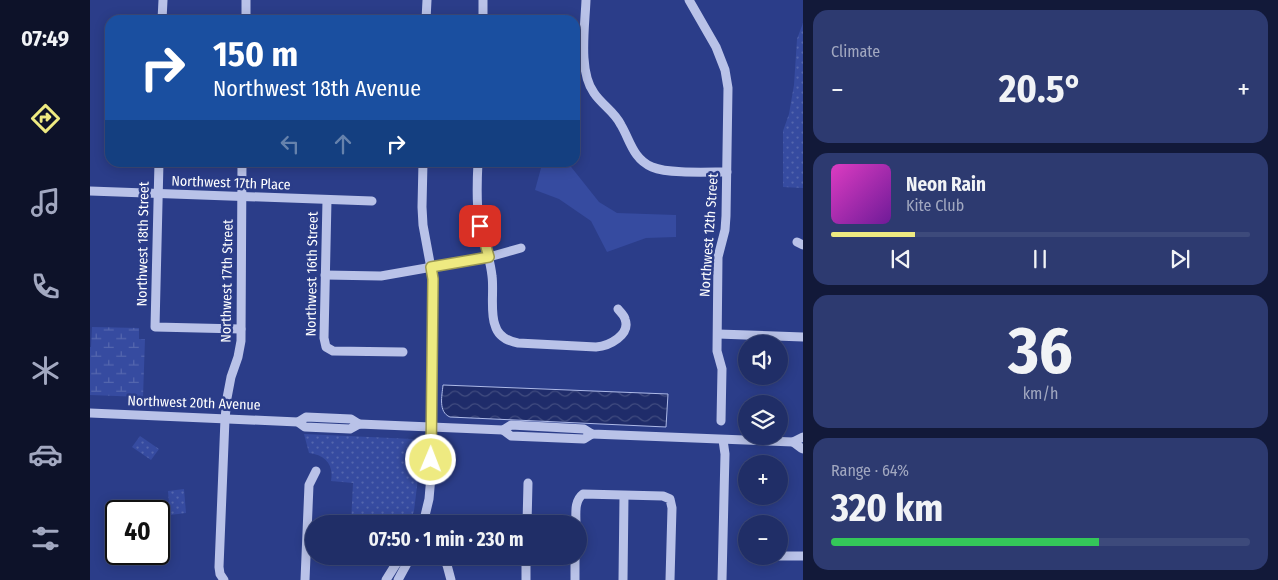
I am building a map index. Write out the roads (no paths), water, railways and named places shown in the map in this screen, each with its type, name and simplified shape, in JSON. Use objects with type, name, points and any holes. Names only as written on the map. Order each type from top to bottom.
[{"type":"street","points":[[162,0],[162,15]]},
{"type":"street","points":[[246,0],[246,15]]},
{"type":"street","points":[[426,15],[427,0]]},
{"type":"street","points":[[483,0],[483,15]]},
{"type":"street","points":[[586,0],[584,56],[589,86],[620,122],[634,151],[649,166],[661,170],[727,172]]},
{"type":"street","name":"Northwest 12th Street","points":[[689,0],[711,38],[721,60],[726,75],[728,98],[726,223],[718,257],[718,351],[722,369],[721,421]]},
{"type":"street","name":"Northwest 18th Street","points":[[159,167],[155,327],[241,329]]},
{"type":"street","name":"Northwest 17th Street","points":[[223,579],[219,567],[225,419],[231,377],[241,342],[242,167]]},
{"type":"street","points":[[424,167],[424,235],[433,279],[430,488],[426,515]]},
{"type":"street","points":[[478,167],[480,226],[489,257],[493,282],[493,320],[501,335],[510,341],[518,343],[604,346],[615,341],[626,328],[625,318],[618,309]]},
{"type":"street","name":"Northwest 17th Place","points":[[90,191],[372,202]]},
{"type":"street","name":"Northwest 16th Street","points":[[326,200],[324,338],[326,347],[333,351],[403,352]]},
{"type":"street","points":[[325,275],[376,276],[489,257],[521,248]]},
{"type":"street","points":[[718,334],[803,336]]},
{"type":"street","name":"Northwest 20th Avenue","points":[[90,413],[298,422],[306,417],[351,419],[359,424],[503,430],[510,436],[584,439],[592,434],[793,442],[803,437]]},
{"type":"street","points":[[722,580],[725,454],[723,440]]},
{"type":"street","name":"Northwest 20th Avenue","points":[[793,442],[803,448]]},
{"type":"street","points":[[305,580],[309,485],[316,472]]},
{"type":"street","points":[[527,515],[528,483]]},
{"type":"street","points":[[576,515],[577,501],[581,495],[587,494],[663,496],[670,500],[672,508],[670,580]]},
{"type":"street","points":[[623,580],[624,496]]},
{"type":"street","points":[[788,556],[803,556]]},
{"type":"street","points":[[386,580],[395,565]]},
{"type":"street","points":[[398,580],[406,565]]},
{"type":"street","points":[[447,565],[451,580]]},
{"type":"street","points":[[526,565],[526,580]]},
{"type":"street","points":[[574,580],[575,565]]},
{"type":"water","points":[[443,385],[668,394],[666,427],[450,417],[446,415],[442,408]]}]
